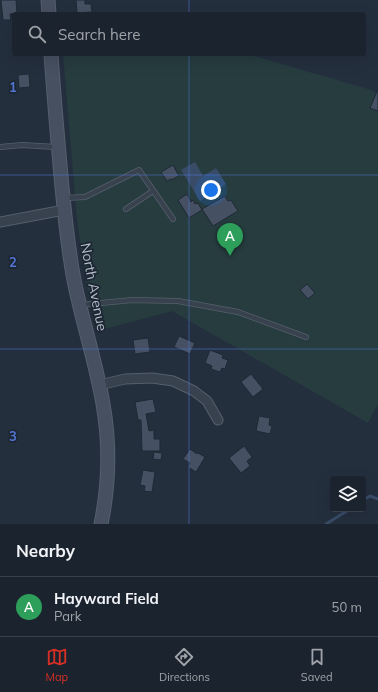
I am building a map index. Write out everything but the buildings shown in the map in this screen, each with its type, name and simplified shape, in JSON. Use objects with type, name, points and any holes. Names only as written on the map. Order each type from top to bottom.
[{"type":"main road","points":[[48,0],[49,12]]},
{"type":"main road","name":"North Avenue","points":[[51,56],[58,147],[74,279],[79,306],[103,404],[108,442],[107,478],[104,512],[101,524]]},
{"type":"street","points":[[0,222],[64,204]]},
{"type":"street","points":[[99,385],[125,379],[152,378],[173,381],[194,390],[207,402],[218,420]]},
{"type":"lane","points":[[0,147],[22,145],[58,147]]},
{"type":"lane","points":[[64,204],[85,197],[139,170],[173,219]]},
{"type":"lane","points":[[126,209],[153,191]]},
{"type":"lane","points":[[79,306],[132,300],[178,300],[238,312],[306,337]]},
{"type":"green space","points":[[63,56],[254,56],[368,89],[378,94],[378,404],[368,423],[172,311],[97,331],[88,293],[77,219]]},
{"type":"water","points":[[195,162],[203,176],[216,168],[226,184],[200,201],[181,170]]},
{"type":"waterway","points":[[366,498],[370,496],[378,499]]},
{"type":"waterway","points":[[326,524],[345,512]]},
{"type":"place","name":"Hayward Field","points":[[230,256]]}]
